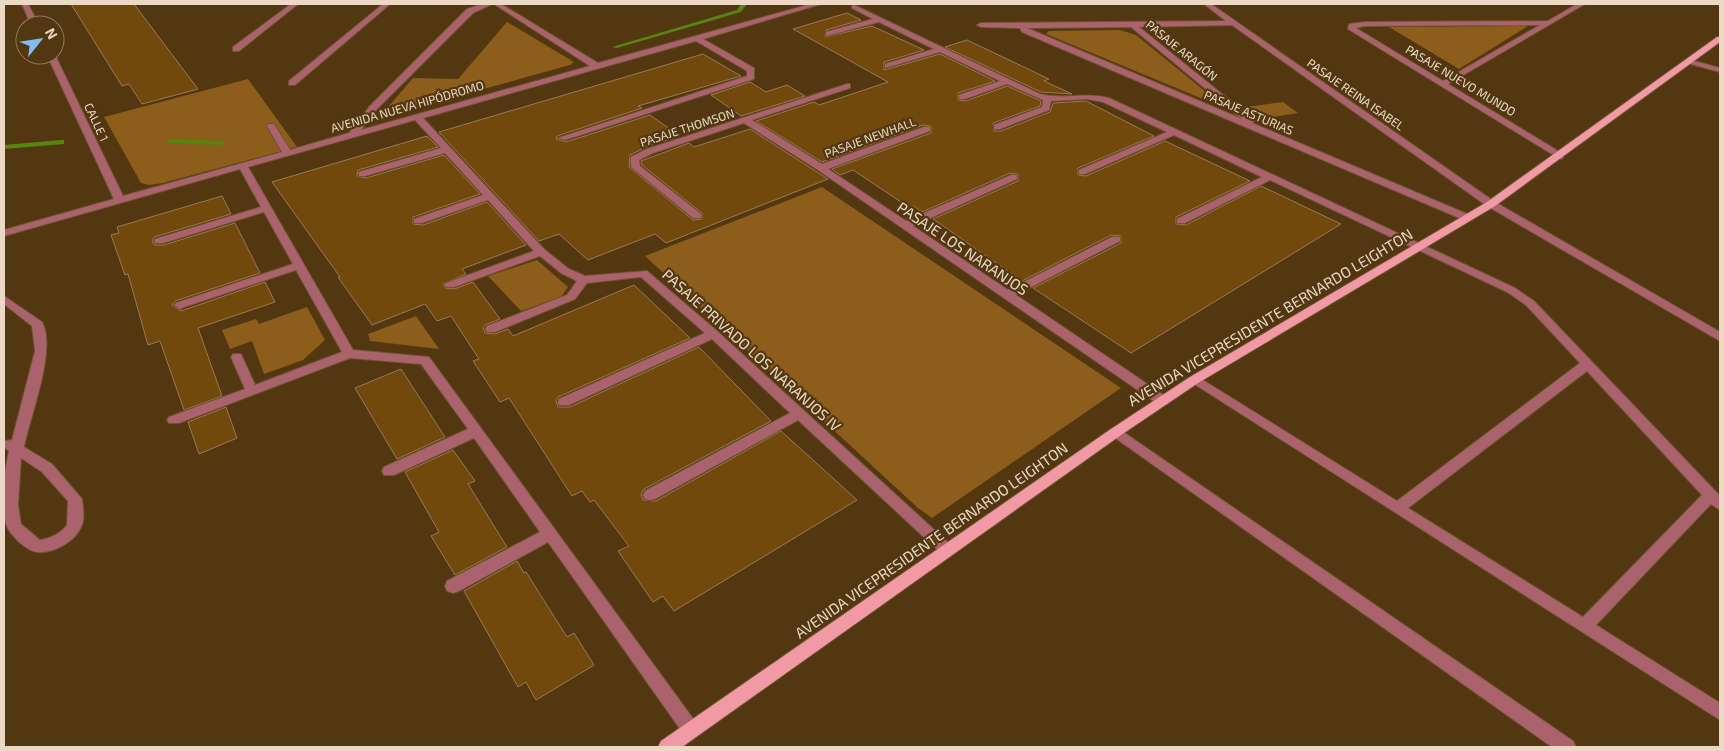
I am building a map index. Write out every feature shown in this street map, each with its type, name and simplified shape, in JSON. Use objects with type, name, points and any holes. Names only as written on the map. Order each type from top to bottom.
[{"type":"main road","name":"AVENIDA VICEPRESIDENTE BERNARDO LEIGHTON","points":[[666,747],[1116,432],[1194,380],[1491,204],[1720,39]]},
{"type":"street","points":[[236,49],[295,4]]},
{"type":"street","points":[[292,83],[387,4]]},
{"type":"street","points":[[352,135],[373,108],[470,11],[489,4]]},
{"type":"street","points":[[497,4],[595,65]]},
{"type":"street","name":"AVENIDA NUEVA HIPÓDROMO","points":[[4,233],[595,65],[818,4]]},
{"type":"street","name":"PASAJE REINA ISABEL","points":[[1208,4],[1231,23],[1491,204],[1720,337]]},
{"type":"street","points":[[1445,84],[1582,4]]},
{"type":"street","points":[[854,7],[1006,82],[1047,100],[1094,96],[1271,176],[1523,297],[1716,500],[1584,626]]},
{"type":"street","points":[[829,34],[878,20]]},
{"type":"street","points":[[981,25],[1231,23]]},
{"type":"street","name":"PASAJE NUEVO MUNDO","points":[[1550,23],[1365,24],[1352,26],[1352,29],[1445,84],[1560,156]]},
{"type":"street","name":"PASAJE ARAGÓN","points":[[1133,25],[1262,131]]},
{"type":"street","name":"PASAJE ASTURIAS","points":[[1022,26],[1025,30],[1468,218]]},
{"type":"street","points":[[562,138],[751,77],[751,70],[697,38]]},
{"type":"street","points":[[888,66],[940,50]]},
{"type":"street","points":[[1690,61],[1720,70]]},
{"type":"street","name":"CALLE 1","points":[[56,65],[120,200]]},
{"type":"street","points":[[962,97],[1006,82]]},
{"type":"street","points":[[746,120],[847,86]]},
{"type":"street","points":[[997,127],[1046,108],[1047,100]]},
{"type":"street","points":[[416,116],[540,252],[565,271],[583,280],[571,297],[491,329]]},
{"type":"street","name":"PASAJE LOS NARANJOS","points":[[746,120],[821,168],[1006,296],[1163,401]]},
{"type":"street","name":"PASAJE THOMSON","points":[[697,216],[636,166],[633,162],[634,159],[650,151],[746,120]]},
{"type":"street","points":[[271,126],[286,153]]},
{"type":"street","name":"PASAJE NEWHALL","points":[[821,168],[927,129]]},
{"type":"street","points":[[1082,172],[1174,132]]},
{"type":"street","points":[[362,174],[448,149]]},
{"type":"street","points":[[243,166],[349,354]]},
{"type":"street","points":[[1181,221],[1271,176]]},
{"type":"street","points":[[904,226],[1014,177]]},
{"type":"street","points":[[418,221],[490,196]]},
{"type":"street","points":[[159,241],[267,208]]},
{"type":"street","points":[[1006,296],[1116,239]]},
{"type":"street","points":[[450,285],[540,252]]},
{"type":"street","points":[[180,305],[299,266]]},
{"type":"street","name":"PASAJE PRIVADO LOS NARANJOS IV","points":[[583,280],[643,273],[713,334],[947,550]]},
{"type":"street","points":[[4,299],[38,325],[41,350],[9,444],[4,473],[6,502],[14,525],[37,546],[50,545],[63,538],[75,523],[75,499],[47,468],[9,444]]},
{"type":"street","points":[[564,402],[713,334]]},
{"type":"street","points":[[174,420],[349,354],[425,360],[691,730]]},
{"type":"street","points":[[237,356],[252,391]]},
{"type":"street","points":[[1398,508],[1586,365]]},
{"type":"street","points":[[1194,380],[1720,712]]},
{"type":"street","points":[[650,495],[799,414]]},
{"type":"street","points":[[389,471],[476,431]]},
{"type":"street","points":[[1116,432],[1567,747]]},
{"type":"street","points":[[453,586],[550,534]]},
{"type":"shaded area","points":[[507,22],[574,62],[570,65],[386,116],[382,114],[413,78],[458,79]]},
{"type":"shaded area","points":[[1528,26],[1459,69],[1389,27]]},
{"type":"shaded area","points":[[1120,30],[1136,35],[1227,109],[1046,34],[1049,31]]},
{"type":"shaded area","points":[[248,79],[297,147],[163,183],[149,185],[141,183],[104,117]]},
{"type":"shaded area","points":[[1283,102],[1298,113],[1261,119],[1246,107]]},
{"type":"shaded area","points":[[822,187],[1121,388],[932,518],[918,508],[645,256]]},
{"type":"shaded area","points":[[537,260],[568,287],[561,297],[521,311],[488,276]]},
{"type":"shaded area","points":[[307,307],[325,340],[303,360],[264,374],[252,341],[230,349],[222,330],[256,319],[259,324]]},
{"type":"shaded area","points":[[416,316],[439,349],[370,341],[368,334]]},
{"type":"building","points":[[71,4],[134,4],[198,89],[142,104],[129,84],[122,86]]},
{"type":"building","points":[[847,13],[861,20],[826,30],[825,37],[872,26],[924,50],[884,62],[884,70],[940,54],[995,81],[958,93],[958,100],[966,101],[1007,86],[1041,101],[1040,106],[993,123],[994,131],[1001,131],[1050,112],[1053,103],[1086,101],[1154,136],[1078,168],[1078,175],[1086,176],[1165,141],[1250,181],[1176,217],[1176,224],[1186,225],[1261,186],[1341,224],[1131,353],[1033,288],[1121,243],[1121,236],[1111,235],[1022,281],[933,219],[1018,181],[1018,174],[1010,173],[922,212],[914,206],[910,208],[853,170],[840,175],[832,169],[931,133],[931,126],[923,125],[822,162],[756,121],[814,102],[819,105],[888,82],[793,29]]},
{"type":"building","points":[[967,40],[1049,79],[1044,81],[1072,94],[1041,92],[945,47]]},
{"type":"building","points":[[703,54],[741,76],[638,106],[642,108],[557,136],[556,139],[566,142],[650,115],[680,136],[646,147],[630,155],[629,167],[693,220],[702,219],[702,213],[642,165],[641,161],[689,143],[694,147],[750,129],[828,179],[666,243],[655,234],[588,260],[559,234],[539,241],[439,132]]},
{"type":"building","points":[[750,82],[766,92],[787,85],[805,96],[741,116],[711,95]]},
{"type":"building","points":[[427,136],[438,147],[358,170],[357,176],[366,178],[444,155],[480,194],[413,217],[413,224],[423,225],[487,202],[526,245],[462,269],[466,274],[443,284],[445,288],[454,289],[473,282],[500,319],[485,325],[483,328],[485,333],[495,334],[508,329],[513,336],[634,285],[690,338],[558,397],[556,401],[558,407],[570,407],[699,347],[771,421],[644,489],[641,494],[643,500],[656,501],[781,431],[857,500],[674,611],[663,596],[653,602],[618,551],[629,546],[594,500],[590,502],[582,491],[572,496],[509,398],[500,402],[473,361],[479,359],[451,316],[437,321],[425,304],[372,325],[272,182]]},
{"type":"building","points":[[222,196],[231,214],[154,237],[152,242],[155,245],[164,245],[235,223],[260,273],[175,301],[172,305],[181,311],[265,282],[275,302],[198,328],[222,396],[184,410],[160,341],[148,345],[128,274],[125,275],[111,235],[119,233],[117,227]]},
{"type":"building","points":[[401,369],[445,437],[397,459],[355,388]]},
{"type":"building","points":[[226,407],[237,438],[199,454],[188,422]]},
{"type":"building","points":[[453,450],[475,481],[468,484],[507,547],[455,575],[431,536],[439,532],[405,472]]},
{"type":"building","points":[[517,561],[567,637],[574,633],[594,665],[536,700],[526,682],[518,687],[464,591]]},
{"type":"waterway","points":[[615,47],[739,11],[744,4]]},
{"type":"waterway","points":[[171,141],[221,143]]},
{"type":"waterway","points":[[4,147],[61,142]]}]
